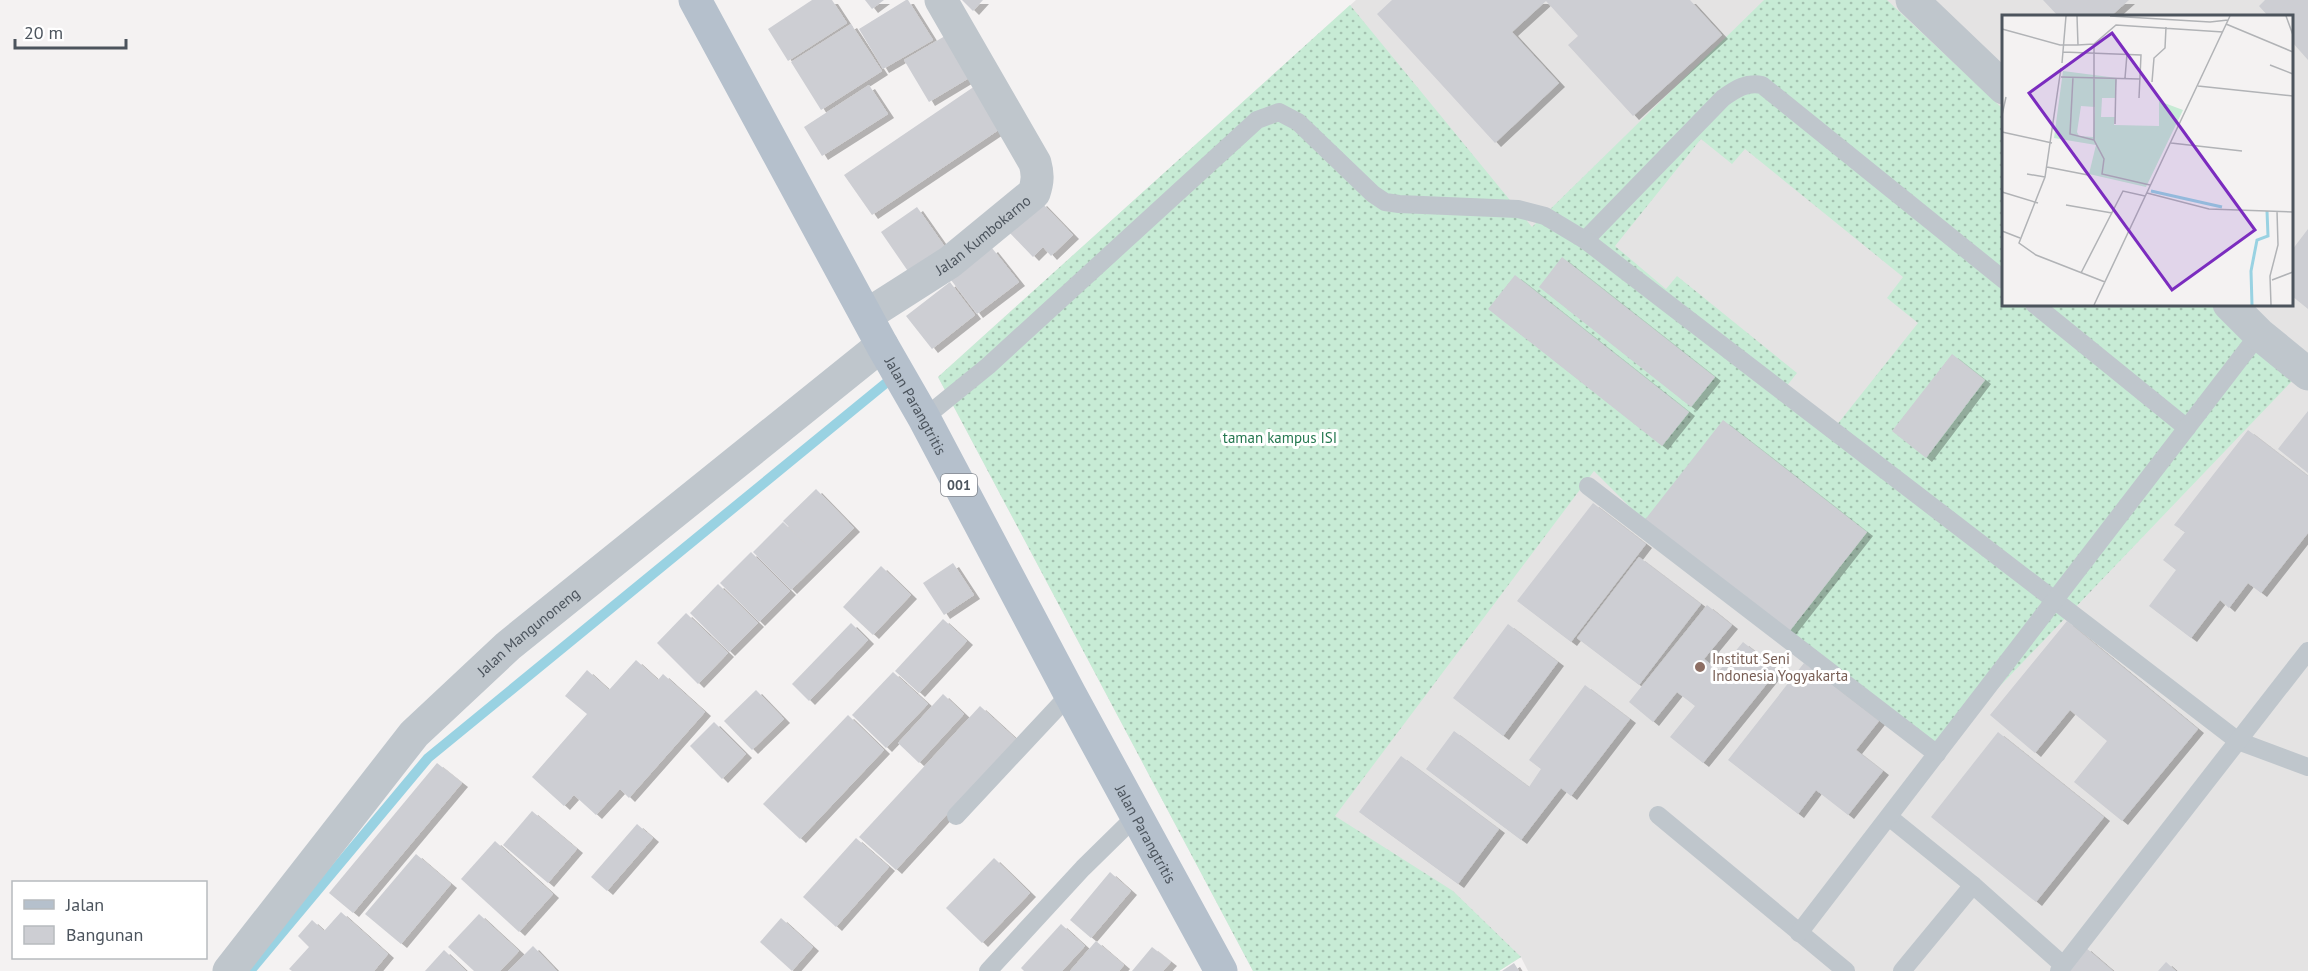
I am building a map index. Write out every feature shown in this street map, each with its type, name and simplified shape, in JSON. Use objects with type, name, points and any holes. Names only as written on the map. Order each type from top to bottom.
[{"type":"main road","name":"Jalan Parangtritis","points":[[695,0],[924,418],[1070,694],[1221,971]]},
{"type":"street","name":"Jalan Kumbokarno","points":[[867,315],[950,262],[1034,193],[1038,184],[1035,163],[941,0]]},
{"type":"street","points":[[1912,0],[2002,86]]},
{"type":"street","points":[[2231,306],[2259,334],[2308,374]]},
{"type":"street","name":"Jalan Mangunoneng","points":[[242,966],[414,734],[508,646],[882,345]]},
{"type":"lane","points":[[1585,240],[1723,98],[1751,83],[1762,85],[2002,278]]},
{"type":"lane","points":[[924,418],[988,366],[1257,120],[1279,112],[1298,122],[1373,194],[1385,202],[1518,209],[1545,216],[1585,240],[2238,741],[2308,767]]},
{"type":"lane","points":[[2036,306],[2187,428]]},
{"type":"lane","points":[[1799,933],[2259,334]]},
{"type":"lane","points":[[1588,486],[1937,754]]},
{"type":"lane","points":[[1889,817],[1972,885],[2061,968],[2308,651]]},
{"type":"lane","points":[[957,816],[1070,694]]},
{"type":"lane","points":[[1658,815],[1846,971]]},
{"type":"lane","points":[[988,971],[1083,868],[1136,816]]},
{"type":"lane","points":[[1902,971],[1972,885]]},
{"type":"shaded area","name":"Institut Seni Indonesia Yogyakarta","points":[[1356,0],[2308,0],[2308,971],[1528,971],[1521,957],[1499,971],[1253,971],[938,377]]},
{"type":"green space","name":"taman kampus ISI","points":[[1764,0],[1887,0],[2002,108],[2002,306],[2213,306],[2293,380],[1934,755],[1788,633],[1867,532],[1644,521],[1594,471],[1335,816],[1453,891],[1521,957],[1499,971],[1253,971],[938,377],[1350,5],[1532,227]],"holes":[[[1701,139],[1732,164],[1745,149],[1903,277],[1887,298],[1918,323],[1832,431],[1782,392],[1797,373],[1677,276],[1666,289],[1615,246]]]},
{"type":"building","points":[[812,0],[832,0],[847,23],[788,61],[768,29]]},
{"type":"building","points":[[865,0],[884,0],[872,9]]},
{"type":"building","points":[[906,0],[933,40],[883,69],[859,29]]},
{"type":"building","points":[[962,0],[983,0],[973,11]]},
{"type":"building","points":[[1392,0],[1690,0],[1722,35],[1633,116],[1568,45],[1578,36],[1546,1],[1512,32],[1559,83],[1495,143],[1377,14]]},
{"type":"building","points":[[2043,0],[2129,0],[2112,15],[2057,15]]},
{"type":"building","points":[[2265,0],[2308,0],[2308,60],[2293,43],[2293,15],[2267,15],[2259,6]]},
{"type":"building","points":[[851,24],[882,71],[821,110],[791,62]]},
{"type":"building","points":[[945,36],[969,78],[929,102],[904,60]]},
{"type":"building","points":[[869,85],[888,114],[822,156],[804,127]]},
{"type":"building","points":[[975,86],[1003,127],[872,215],[844,175]]},
{"type":"building","points":[[1041,202],[1073,235],[1051,256],[1043,247],[1033,257],[1009,232]]},
{"type":"building","points":[[917,207],[950,254],[914,280],[881,232]]},
{"type":"building","points":[[2308,229],[2308,309],[2293,297],[2293,249]]},
{"type":"building","points":[[992,248],[1019,282],[977,314],[951,280]]},
{"type":"building","points":[[1562,257],[1715,377],[1691,407],[1539,287]]},
{"type":"building","points":[[1515,275],[1689,412],[1662,446],[1488,309]]},
{"type":"building","points":[[950,282],[975,315],[932,349],[906,316]]},
{"type":"building","points":[[1952,354],[1985,380],[1926,458],[1892,431]]},
{"type":"building","points":[[2308,411],[2308,473],[2278,449]]},
{"type":"building","points":[[1723,420],[1867,532],[1788,633],[1644,521]]},
{"type":"building","points":[[2248,430],[2308,476],[2308,533],[2261,593],[2248,583],[2229,608],[2220,600],[2191,638],[2149,606],[2176,570],[2163,560],[2185,532],[2174,525]]},
{"type":"building","points":[[816,489],[854,528],[791,590],[753,552],[783,522],[811,549],[783,521]]},
{"type":"building","points":[[1593,503],[1646,544],[1571,642],[1517,601]]},
{"type":"building","points":[[751,552],[790,591],[759,622],[720,583]]},
{"type":"building","points":[[1639,557],[1701,604],[1639,685],[1577,638]]},
{"type":"building","points":[[953,563],[974,595],[944,615],[923,583]]},
{"type":"building","points":[[881,566],[911,595],[873,635],[843,607]]},
{"type":"building","points":[[718,584],[758,623],[729,652],[690,613]]},
{"type":"building","points":[[1707,605],[1732,625],[1704,659],[1719,671],[1743,642],[1778,670],[1703,763],[1670,737],[1695,706],[1677,692],[1653,722],[1629,702]]},
{"type":"building","points":[[686,613],[728,653],[698,684],[657,643]]},
{"type":"building","points":[[943,619],[967,641],[919,693],[895,671]]},
{"type":"building","points":[[2067,621],[2198,729],[2122,821],[2074,782],[2107,741],[2070,710],[2035,753],[1990,715]]},
{"type":"building","points":[[851,623],[868,640],[809,701],[792,684]]},
{"type":"building","points":[[1508,624],[1558,662],[1503,736],[1453,698]]},
{"type":"building","points":[[636,660],[658,680],[663,674],[705,712],[629,798],[620,789],[596,815],[574,795],[564,806],[532,777],[587,714],[565,696],[587,670],[609,690]]},
{"type":"building","points":[[1804,663],[1879,721],[1856,750],[1883,771],[1848,815],[1816,790],[1798,814],[1728,760]]},
{"type":"building","points":[[893,672],[928,704],[886,748],[852,715]]},
{"type":"building","points":[[1585,685],[1630,719],[1571,796],[1561,788],[1521,840],[1426,769],[1454,731],[1529,787],[1541,769],[1529,760]]},
{"type":"building","points":[[756,690],[784,719],[752,750],[724,721]]},
{"type":"building","points":[[943,694],[964,714],[919,763],[898,743]]},
{"type":"building","points":[[980,706],[1016,739],[896,870],[859,837]]},
{"type":"building","points":[[848,715],[884,750],[800,839],[763,804]]},
{"type":"building","points":[[714,722],[746,754],[722,779],[690,746]]},
{"type":"building","points":[[1998,732],[2104,817],[2036,902],[1931,817]]},
{"type":"building","points":[[1401,756],[1499,829],[1458,884],[1359,812]]},
{"type":"building","points":[[437,763],[462,783],[353,913],[329,893]]},
{"type":"building","points":[[532,811],[577,849],[548,883],[503,845]]},
{"type":"building","points":[[637,824],[653,838],[607,891],[591,877]]},
{"type":"building","points":[[856,838],[889,867],[836,927],[803,897]]},
{"type":"building","points":[[495,841],[553,894],[519,932],[461,879]]},
{"type":"building","points":[[416,854],[451,884],[401,944],[365,914]]},
{"type":"building","points":[[994,858],[1030,893],[982,943],[946,908]]},
{"type":"building","points":[[1110,872],[1131,891],[1091,938],[1070,920]]},
{"type":"building","points":[[341,912],[388,954],[374,971],[292,971],[289,969],[309,947],[298,936],[312,920],[324,931]]},
{"type":"building","points":[[479,914],[519,951],[500,971],[474,971],[448,947]]},
{"type":"building","points":[[781,918],[813,947],[792,971],[760,942]]},
{"type":"building","points":[[1061,924],[1085,946],[1062,971],[1024,971],[1021,968]]},
{"type":"building","points":[[1096,941],[1124,965],[1119,971],[1070,971]]},
{"type":"building","points":[[533,946],[557,971],[508,971]]},
{"type":"building","points":[[1152,947],[1171,962],[1163,971],[1132,971]]},
{"type":"building","points":[[2085,947],[2113,971],[2064,971]]},
{"type":"building","points":[[444,950],[466,971],[425,971]]},
{"type":"building","points":[[2166,962],[2176,971],[2158,971]]},
{"type":"building","points":[[1514,963],[1519,971],[1502,971]]},
{"type":"waterway","points":[[250,971],[428,758],[886,383]]},
{"type":"place","name":"Institut Seni Indonesia Yogyakarta","points":[[1700,667]]}]
